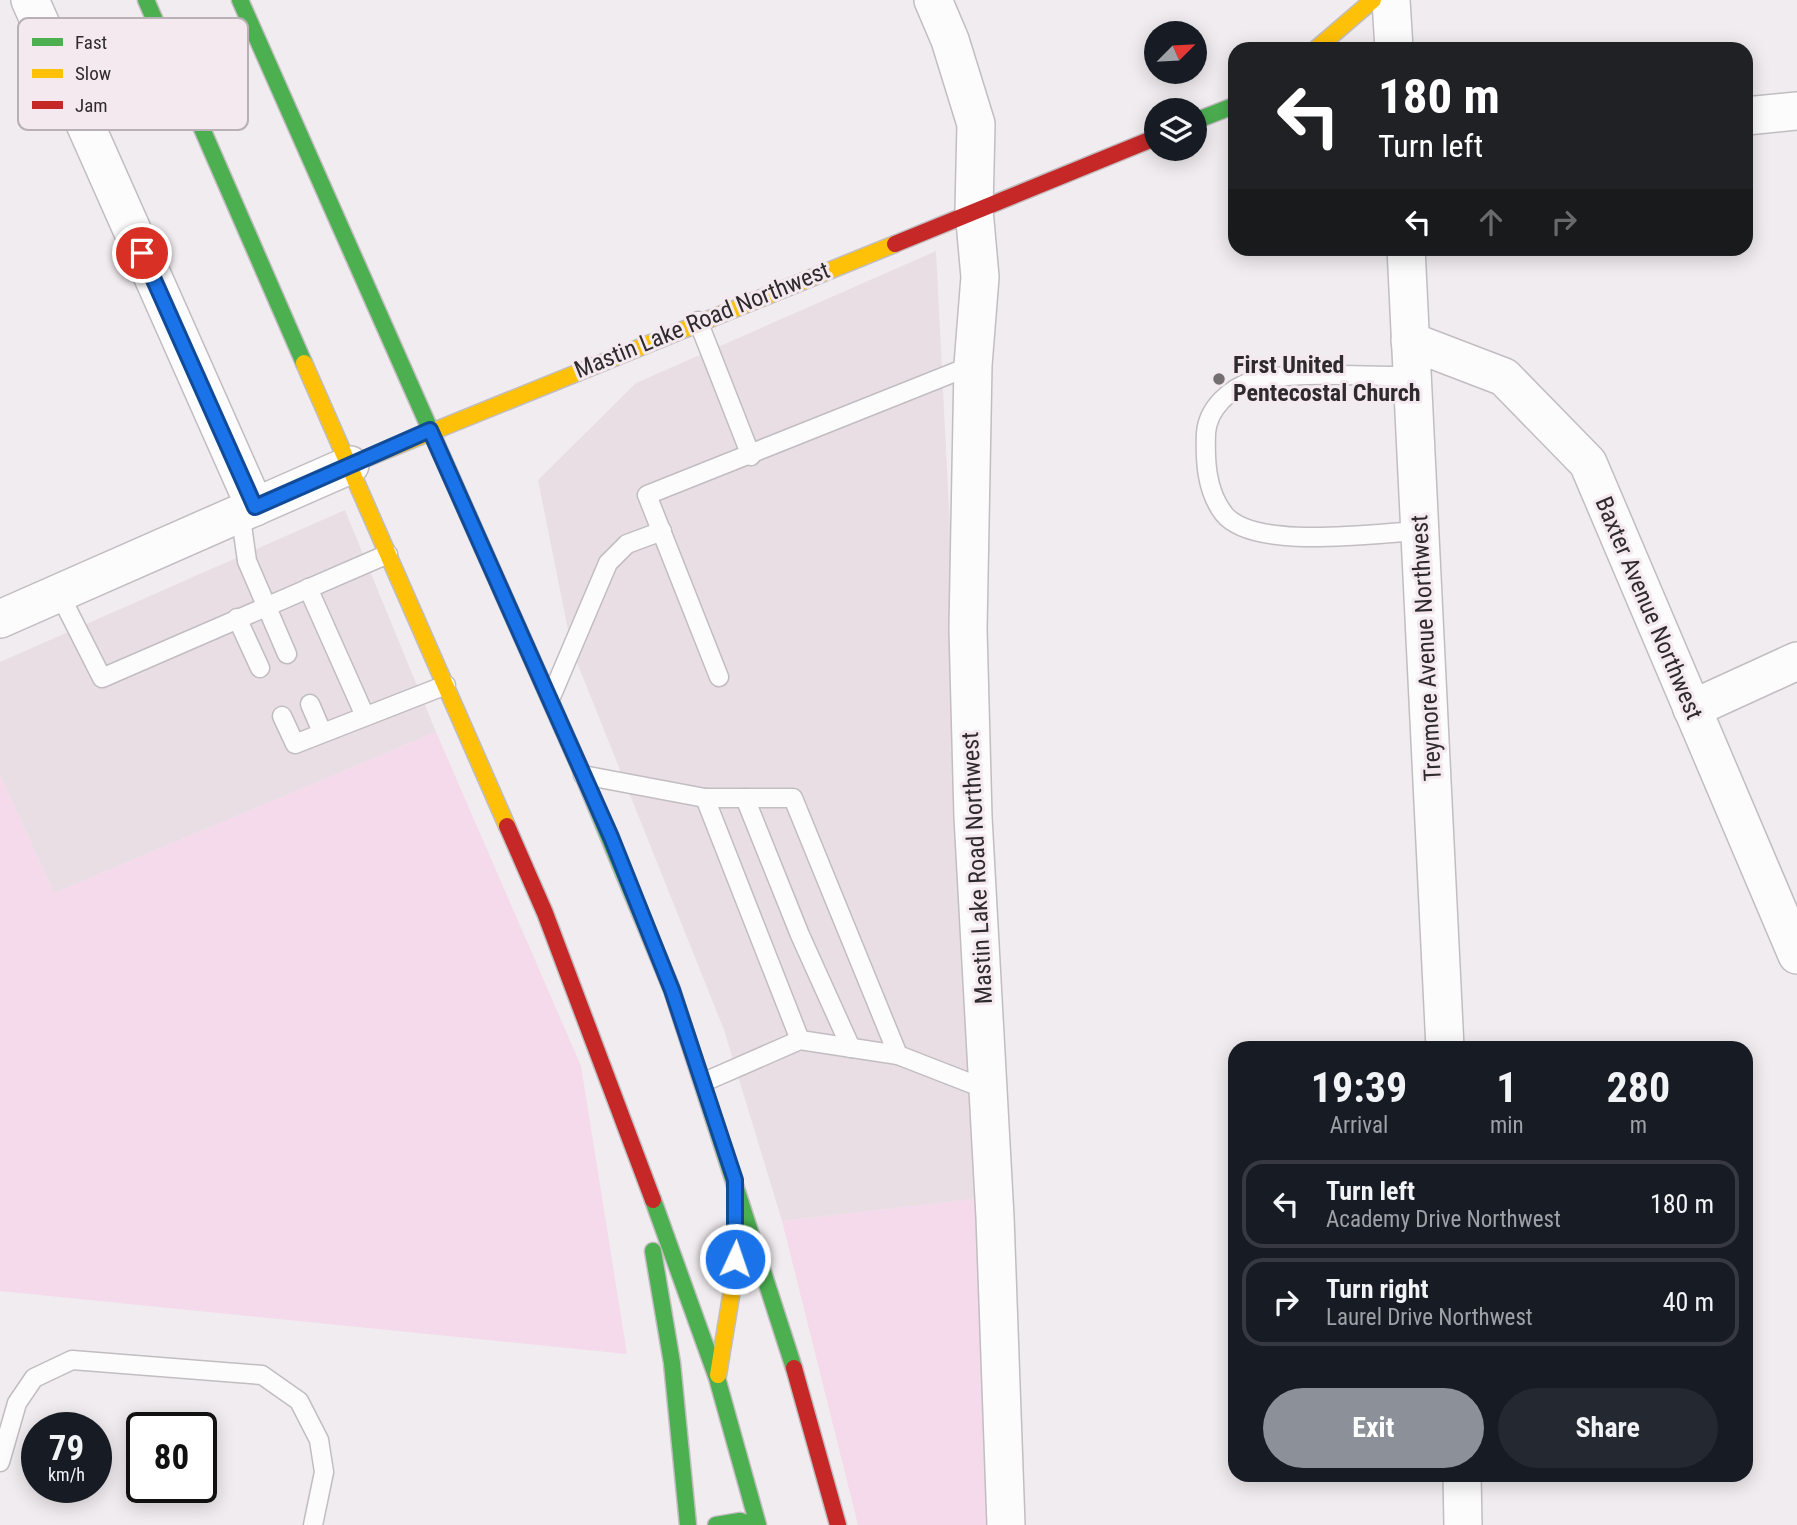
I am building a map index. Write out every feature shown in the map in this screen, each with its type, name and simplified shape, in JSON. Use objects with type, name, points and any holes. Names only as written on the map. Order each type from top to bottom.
[{"type":"main road","points":[[146,0],[154,18]]},
{"type":"main road","points":[[240,0],[248,18]]},
{"type":"main road","points":[[1324,42],[1373,0]]},
{"type":"main road","points":[[248,18],[583,775],[672,990],[704,1082],[813,1427],[838,1525]]},
{"type":"main road","points":[[1207,116],[1228,108]]},
{"type":"main road","points":[[203,130],[545,913],[618,1103],[717,1378],[755,1525],[740,1521],[716,1525]]},
{"type":"main road","name":"Mastin Lake Road Northwest","points":[[349,465],[698,321],[1144,142]]},
{"type":"main road","points":[[618,1103],[652,1242],[672,1363],[690,1525]]},
{"type":"main road","points":[[709,1417],[733,1284],[737,1235],[735,1180]]},
{"type":"main road","points":[[690,1525],[699,1469]]},
{"type":"street","points":[[30,0],[38,18]]},
{"type":"street","points":[[933,0],[950,40],[976,124],[974,210]]},
{"type":"street","points":[[1391,0],[1394,42]]},
{"type":"street","points":[[1753,116],[1797,111]]},
{"type":"street","points":[[85,130],[247,509]]},
{"type":"street","name":"Mastin Lake Road Northwest","points":[[974,210],[980,277],[973,365],[968,629],[973,817],[988,1090],[1006,1525]]},
{"type":"street","name":"Treymore Avenue Northwest","points":[[1405,256],[1446,1041]]},
{"type":"street","name":"Baxter Avenue Northwest","points":[[1410,341],[1504,377],[1588,463],[1797,956]]},
{"type":"street","points":[[0,619],[349,465]]},
{"type":"street","points":[[1692,709],[1797,661]]},
{"type":"street","points":[[1462,1482],[1463,1525]]},
{"type":"lane","points":[[698,321],[751,456]]},
{"type":"lane","points":[[719,677],[647,495],[751,456],[973,365]]},
{"type":"lane","points":[[1412,376],[1282,377],[1251,382],[1218,401],[1207,426],[1205,455],[1211,492],[1218,504],[1226,516],[1249,529],[1278,538],[1420,531]]},
{"type":"lane","points":[[247,509],[247,561],[287,654]]},
{"type":"lane","points":[[550,700],[608,563],[627,544],[662,531]]},
{"type":"lane","points":[[59,593],[102,678],[388,554]]},
{"type":"lane","points":[[308,588],[365,716]]},
{"type":"lane","points":[[237,618],[260,668]]},
{"type":"lane","points":[[282,716],[295,744],[446,685]]},
{"type":"lane","points":[[310,704],[322,733]]},
{"type":"lane","points":[[583,775],[705,798],[793,799],[898,1055]]},
{"type":"lane","points":[[705,798],[800,1040]]},
{"type":"lane","points":[[745,798],[800,935],[851,1048]]},
{"type":"lane","points":[[704,1082],[800,1040],[898,1055],[988,1090]]},
{"type":"lane","points":[[0,1462],[17,1403],[34,1378],[72,1360],[262,1376],[299,1401],[319,1440],[324,1472],[313,1525]]},
{"type":"shaded area","points":[[936,251],[984,1198],[782,1221],[724,1030],[572,650],[538,480],[636,383]]},
{"type":"shaded area","points":[[345,510],[436,732],[54,893],[0,775],[0,662]]},
{"type":"shaded area","points":[[436,732],[581,1066],[627,1354],[0,1291],[0,775],[54,893]]},
{"type":"shaded area","points":[[984,1198],[1001,1525],[858,1525],[782,1221]]},
{"type":"traffic: fast","points":[[146,0],[154,18]]},
{"type":"traffic: fast","points":[[240,0],[248,18]]},
{"type":"traffic: fast","points":[[248,18],[483,549]]},
{"type":"traffic: fast","points":[[1207,116],[1228,108]]},
{"type":"traffic: fast","points":[[203,130],[304,363]]},
{"type":"traffic: fast","points":[[581,770],[672,990],[794,1368]]},
{"type":"traffic: fast","points":[[653,1200],[717,1378],[758,1525]]},
{"type":"traffic: fast","points":[[653,1251],[672,1363],[688,1525]]},
{"type":"traffic: fast","points":[[716,1525],[740,1521],[753,1525]]},
{"type":"traffic: slow","points":[[1324,42],[1373,0]]},
{"type":"traffic: slow","points":[[350,465],[895,244]]},
{"type":"traffic: slow","points":[[304,363],[507,826]]},
{"type":"traffic: slow","points":[[718,1375],[733,1284],[736,1216]]},
{"type":"traffic: jam","points":[[895,244],[1144,142]]},
{"type":"traffic: jam","points":[[483,549],[581,770]]},
{"type":"traffic: jam","points":[[507,826],[545,913],[653,1200]]},
{"type":"traffic: jam","points":[[794,1368],[838,1525]]},
{"type":"place","name":"First United Pentecostal Church","points":[[1219,379]]},
{"type":"route","points":[[142,253],[255,507],[430,430],[611,837],[672,990],[735,1180],[735,1259]]}]
